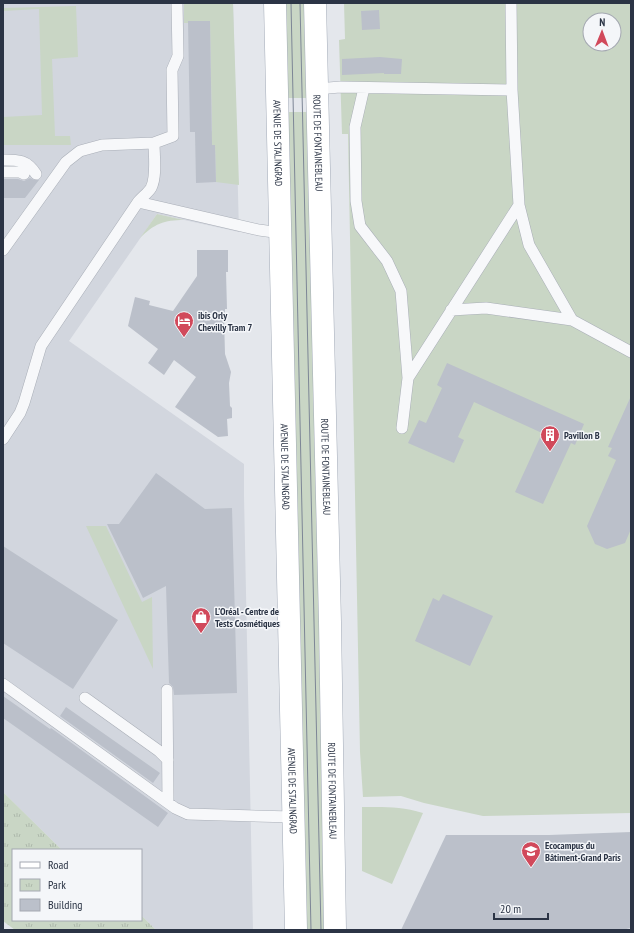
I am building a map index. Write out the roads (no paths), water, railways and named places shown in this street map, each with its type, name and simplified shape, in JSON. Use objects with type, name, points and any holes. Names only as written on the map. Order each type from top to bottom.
[{"type":"main road","name":"AVENUE DE STALINGRAD","points":[[275,3],[296,930]]},
{"type":"main road","name":"ROUTE DE FONTAINEBLEAU","points":[[315,3],[330,630],[334,930]]},
{"type":"lane","points":[[3,250],[66,162],[80,151],[102,145],[154,143],[173,136],[172,70],[178,56],[177,3]]},
{"type":"lane","points":[[511,3],[512,90],[519,205],[529,245],[572,320]]},
{"type":"lane","points":[[317,89],[340,87],[512,90]]},
{"type":"lane","points":[[364,88],[355,127],[356,202],[360,226],[388,261],[401,290],[408,378],[402,428]]},
{"type":"lane","points":[[3,438],[20,413],[41,346],[138,202],[151,188],[154,167],[154,143]]},
{"type":"lane","points":[[3,160],[17,160],[25,162],[36,174]]},
{"type":"lane","points":[[3,172],[20,172],[24,174]]},
{"type":"lane","points":[[138,202],[259,230],[281,232]]},
{"type":"lane","points":[[408,378],[519,205]]},
{"type":"lane","points":[[451,310],[486,308],[572,320],[631,352]]},
{"type":"lane","points":[[3,684],[168,803],[188,814],[294,817]]},
{"type":"lane","points":[[167,690],[168,803]]},
{"type":"lane","points":[[85,698],[159,751],[168,760]]},
{"type":"tram line","points":[[291,3],[311,930]]},
{"type":"tram line","points":[[300,3],[321,930]]},
{"type":"place","name":"ibis Orly Chevilly Tram 7","points":[[184,338]]},
{"type":"place","name":"Pavillon B","points":[[550,452]]},
{"type":"place","name":"L'Oréal - Centre de Tests Cosmétiques","points":[[201,634]]},
{"type":"place","name":"Ecocampus du Bâtiment-Grand Paris","points":[[531,868]]}]
